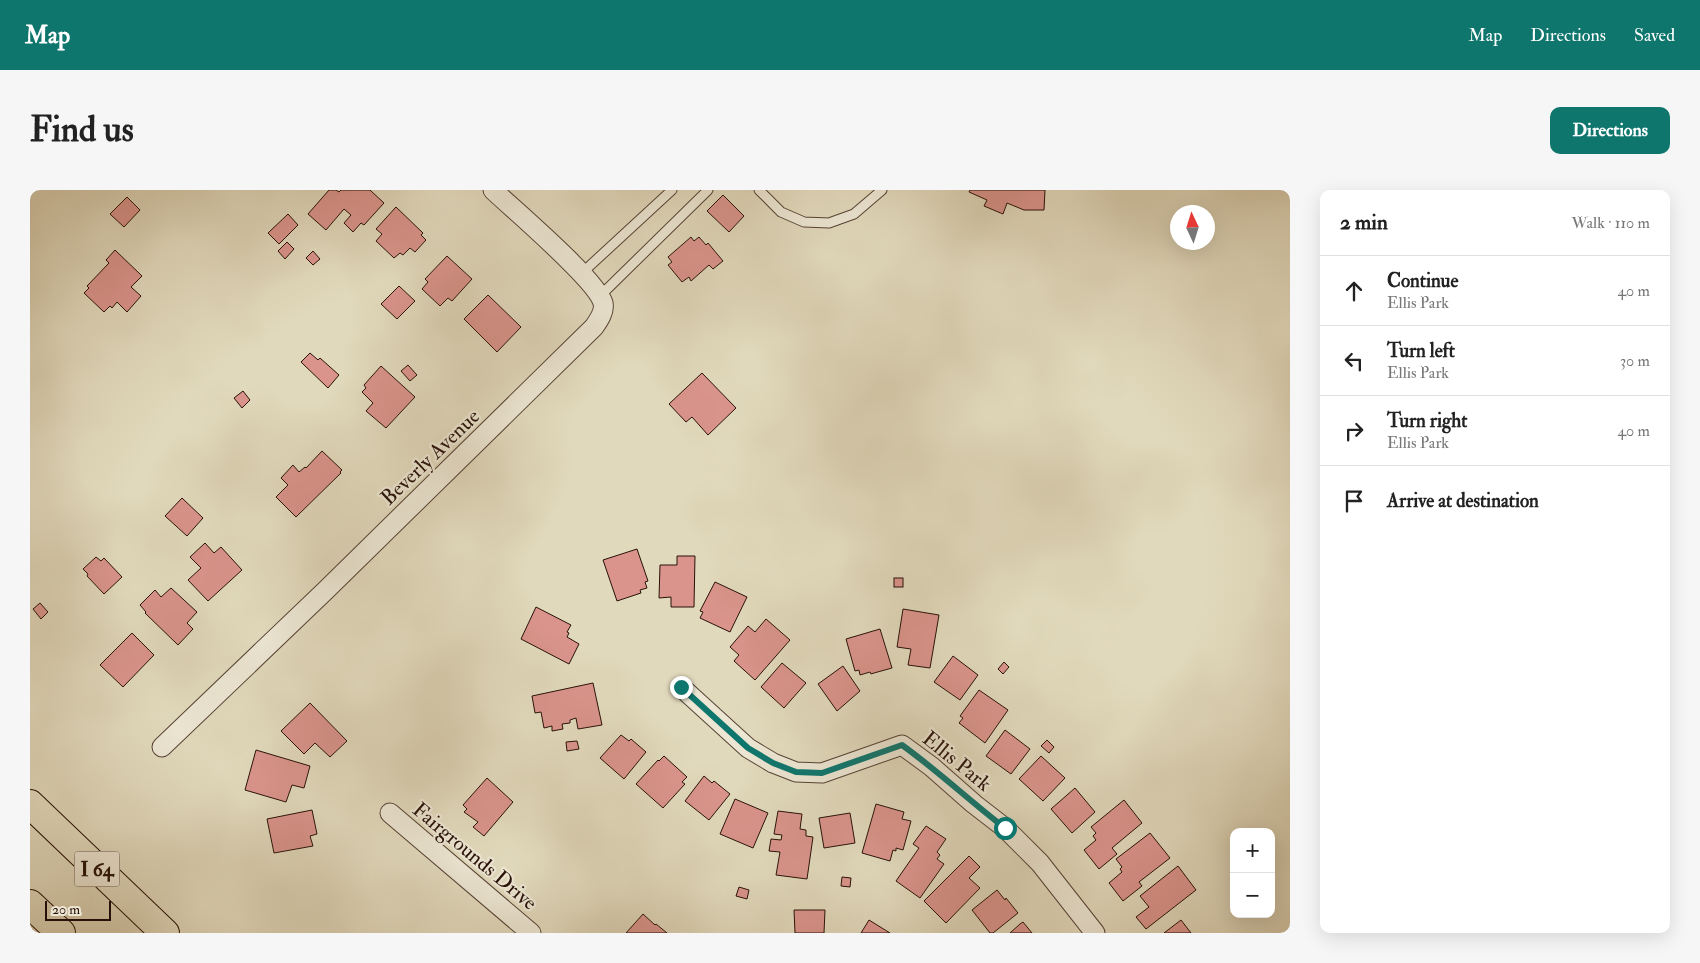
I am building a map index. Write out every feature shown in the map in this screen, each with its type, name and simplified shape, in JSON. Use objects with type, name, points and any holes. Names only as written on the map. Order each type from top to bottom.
[{"type":"highway","name":"I 64","points":[[30,804],[165,933]]},
{"type":"highway","points":[[30,904],[61,933]]},
{"type":"street","points":[[493,190],[582,273],[600,296]]},
{"type":"street","name":"Beverly Avenue","points":[[162,747],[325,591],[594,327],[601,317],[603,304],[600,296]]},
{"type":"street","name":"Ellis Park","points":[[681,687],[748,748],[773,763],[796,772],[822,773],[902,745],[932,767],[1005,828],[1040,863],[1095,933]]},
{"type":"street","name":"Fairgrounds Drive","points":[[390,813],[530,933]]},
{"type":"lane","points":[[582,273],[672,190]]},
{"type":"lane","points":[[600,296],[708,190]]},
{"type":"lane","points":[[759,190],[781,212],[804,222],[829,223],[854,214],[882,190]]},
{"type":"building","points":[[329,190],[339,192],[341,190],[370,190],[384,203],[364,225],[361,223],[353,232],[344,223],[351,215],[344,209],[326,230],[308,214]]},
{"type":"building","points":[[970,190],[1045,190],[1044,210],[1024,210],[1007,203],[1003,214],[984,206],[987,200],[969,192]]},
{"type":"building","points":[[723,195],[744,216],[729,232],[707,211]]},
{"type":"building","points":[[127,197],[140,210],[124,227],[110,214]]},
{"type":"building","points":[[396,207],[423,233],[421,235],[426,240],[415,252],[410,248],[403,255],[400,253],[394,258],[376,241],[382,234],[376,229]]},
{"type":"building","points":[[288,214],[298,225],[279,244],[268,233]]},
{"type":"building","points":[[691,237],[694,241],[699,237],[706,245],[708,243],[723,261],[713,269],[709,265],[691,281],[689,277],[682,282],[668,265],[672,262],[668,257]]},
{"type":"building","points":[[287,242],[294,249],[285,259],[278,251]]},
{"type":"building","points":[[115,250],[142,276],[131,287],[141,296],[127,312],[117,302],[112,308],[110,306],[104,312],[84,293],[89,288],[87,286],[109,263],[106,260]]},
{"type":"building","points":[[313,251],[320,259],[313,265],[306,258]]},
{"type":"building","points":[[447,256],[472,279],[452,301],[448,298],[440,306],[422,289],[428,282],[425,279]]},
{"type":"building","points":[[399,286],[415,301],[397,319],[381,304]]},
{"type":"building","points":[[488,295],[521,327],[497,352],[464,319]]},
{"type":"building","points":[[310,353],[318,360],[320,358],[339,375],[328,388],[301,362]]},
{"type":"building","points":[[408,365],[417,375],[410,381],[401,371]]},
{"type":"building","points":[[381,366],[415,397],[386,428],[366,411],[373,403],[362,392],[366,388],[364,385]]},
{"type":"building","points":[[702,373],[736,408],[708,435],[692,417],[686,422],[669,404]]},
{"type":"building","points":[[243,391],[250,400],[242,408],[234,398]]},
{"type":"building","points":[[322,451],[342,470],[341,473],[296,517],[276,497],[288,485],[281,478],[293,465],[299,472],[306,468]]},
{"type":"building","points":[[182,498],[203,518],[187,536],[165,516]]},
{"type":"building","points":[[205,543],[214,553],[221,547],[242,570],[208,601],[188,580],[201,568],[190,557]]},
{"type":"building","points":[[637,549],[648,581],[645,582],[647,588],[640,590],[641,593],[617,601],[603,560]]},
{"type":"building","points":[[677,556],[695,556],[694,607],[671,607],[671,597],[659,598],[660,565],[677,565]]},
{"type":"building","points":[[96,557],[101,561],[104,558],[122,577],[104,594],[83,569]]},
{"type":"building","points":[[894,578],[903,578],[903,587],[894,587]]},
{"type":"building","points":[[715,582],[747,597],[730,632],[700,618],[703,612],[700,611]]},
{"type":"building","points":[[171,588],[197,612],[187,623],[193,629],[178,645],[145,613],[140,605],[155,590],[161,597]]},
{"type":"building","points":[[40,603],[48,612],[41,619],[33,609]]},
{"type":"building","points":[[536,607],[571,625],[567,632],[569,633],[567,637],[579,644],[569,664],[521,639]]},
{"type":"building","points":[[903,609],[939,615],[930,668],[908,665],[911,649],[897,647]]},
{"type":"building","points":[[766,619],[790,640],[755,680],[734,661],[739,655],[730,647],[748,626],[755,632]]},
{"type":"building","points":[[880,629],[892,668],[860,675],[859,670],[855,671],[846,639]]},
{"type":"building","points":[[132,633],[154,655],[123,687],[100,665]]},
{"type":"building","points":[[953,656],[978,675],[960,700],[934,682]]},
{"type":"building","points":[[1004,662],[1009,667],[1003,674],[998,669]]},
{"type":"building","points":[[782,663],[806,683],[784,708],[761,687]]},
{"type":"building","points":[[843,666],[860,691],[837,711],[818,684]]},
{"type":"building","points":[[593,683],[602,725],[578,729],[576,718],[570,720],[570,723],[562,724],[563,729],[552,731],[552,726],[544,728],[541,712],[535,713],[532,696]]},
{"type":"building","points":[[979,690],[1008,710],[985,743],[959,723],[963,718],[960,716]]},
{"type":"building","points":[[310,703],[347,741],[330,757],[315,743],[304,754],[281,731]]},
{"type":"building","points":[[1005,730],[1030,749],[1011,774],[986,756]]},
{"type":"building","points":[[621,735],[629,741],[631,739],[646,752],[624,779],[600,758]]},
{"type":"building","points":[[1047,740],[1054,747],[1049,753],[1041,746]]},
{"type":"building","points":[[577,741],[579,749],[567,751],[566,742]]},
{"type":"building","points":[[256,750],[310,766],[304,788],[292,785],[286,802],[245,790]]},
{"type":"building","points":[[664,756],[687,777],[682,782],[685,784],[663,808],[636,784]]},
{"type":"building","points":[[1041,756],[1065,778],[1043,801],[1019,779]]},
{"type":"building","points":[[704,776],[712,783],[714,781],[730,794],[709,820],[685,801]]},
{"type":"building","points":[[487,778],[513,802],[484,836],[473,827],[478,822],[464,812],[467,809],[463,805]]},
{"type":"building","points":[[1075,788],[1095,812],[1072,833],[1051,809]]},
{"type":"building","points":[[735,799],[768,813],[753,848],[720,834]]},
{"type":"building","points":[[1124,800],[1142,823],[1112,848],[1117,854],[1099,869],[1084,850],[1096,840],[1093,836],[1096,833],[1091,827]]},
{"type":"building","points":[[876,804],[904,812],[902,819],[911,821],[903,850],[896,848],[896,851],[893,850],[890,861],[862,853]]},
{"type":"building","points":[[312,810],[317,834],[310,836],[313,846],[274,853],[267,819]]},
{"type":"building","points":[[778,811],[802,814],[800,829],[806,830],[806,836],[813,837],[807,879],[776,875],[780,852],[769,851],[771,839],[781,840],[782,835],[774,834]]},
{"type":"building","points":[[850,813],[855,843],[824,848],[819,818]]},
{"type":"building","points":[[926,826],[946,839],[937,852],[940,855],[937,859],[944,864],[920,898],[896,881],[919,848],[913,844]]},
{"type":"building","points":[[1150,833],[1170,858],[1139,882],[1142,886],[1123,901],[1109,883],[1122,872],[1120,869],[1122,867],[1116,859]]},
{"type":"building","points":[[969,856],[980,867],[969,878],[980,888],[946,923],[924,901]]},
{"type":"building","points":[[1178,866],[1196,890],[1146,929],[1136,917],[1149,907],[1140,896]]},
{"type":"building","points":[[842,877],[851,878],[850,887],[841,886]]},
{"type":"building","points":[[739,887],[749,890],[747,899],[736,896]]},
{"type":"building","points":[[997,890],[1018,913],[993,933],[990,933],[972,910]]},
{"type":"building","points":[[794,910],[825,910],[824,933],[795,933]]},
{"type":"building","points":[[643,914],[655,925],[667,933],[626,933]]},
{"type":"building","points":[[869,920],[890,933],[861,933]]},
{"type":"building","points":[[1181,920],[1191,933],[1164,933]]},
{"type":"building","points":[[1023,922],[1032,933],[1010,933],[1020,924]]},
{"type":"route","points":[[681,687],[748,748],[773,763],[796,772],[822,773],[902,745],[932,767],[1005,828]]}]
